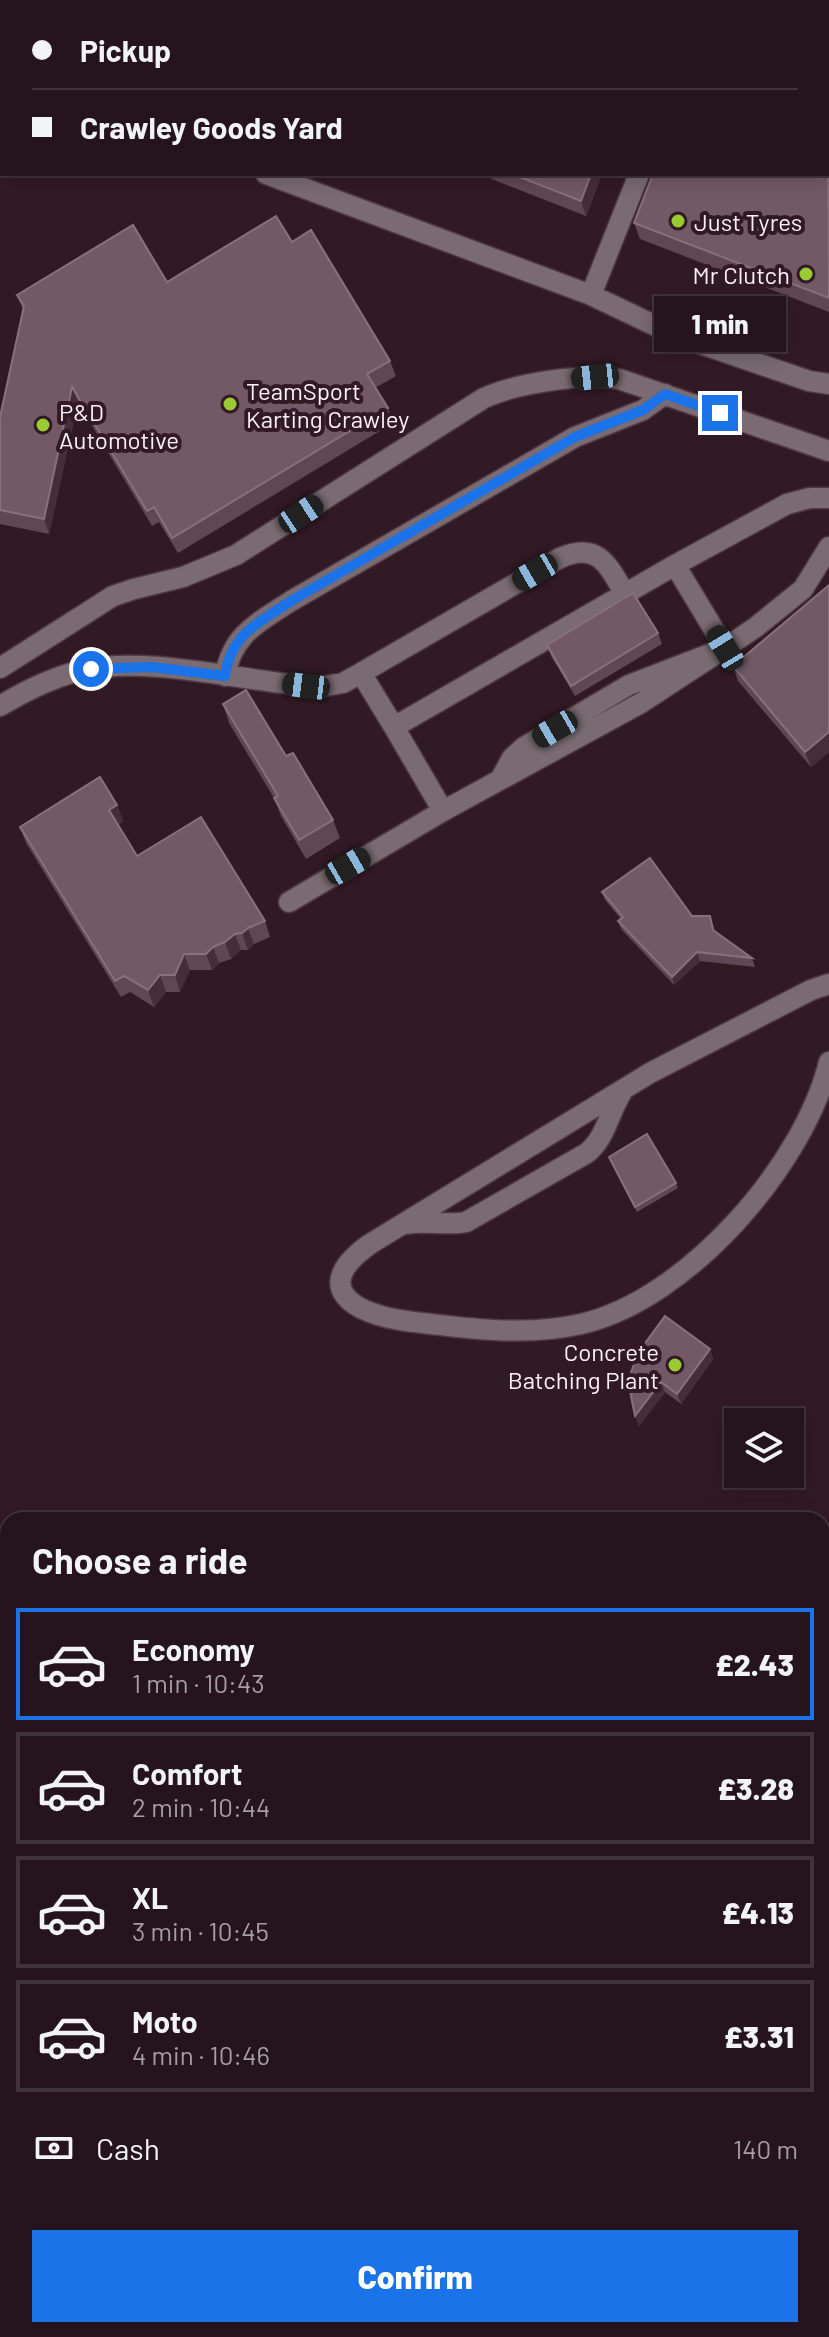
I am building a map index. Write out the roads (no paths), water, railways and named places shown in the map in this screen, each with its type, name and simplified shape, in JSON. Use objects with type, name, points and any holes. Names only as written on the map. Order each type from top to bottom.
[{"type":"street","points":[[279,176],[304,180],[591,295],[675,335],[809,381],[829,384]]},
{"type":"street","points":[[591,295],[638,176]]},
{"type":"street","points":[[0,668],[113,596],[183,577],[236,555],[493,394],[516,387],[595,377],[619,379],[829,451]]},
{"type":"street","points":[[225,676],[229,656],[239,639],[291,601],[575,437],[643,410],[665,394]]},
{"type":"street","points":[[394,727],[787,504],[810,498],[829,498]]},
{"type":"street","points":[[289,902],[443,811],[641,703],[725,648],[803,589],[829,547]]},
{"type":"street","points":[[0,706],[50,681],[91,669],[152,667],[320,687],[343,683],[568,555],[595,554],[606,563],[625,594]]},
{"type":"street","points":[[675,565],[725,648]]},
{"type":"street","points":[[361,673],[443,811]]},
{"type":"street","points":[[829,984],[811,990],[650,1073],[398,1226],[358,1252],[345,1266],[341,1290],[348,1301],[362,1310],[411,1321],[514,1330],[560,1328],[602,1318],[649,1296],[674,1279],[744,1212],[789,1154],[801,1133],[820,1094],[829,1062]]},
{"type":"street","points":[[398,1226],[416,1222],[466,1222],[587,1153],[600,1140],[624,1089]]},
{"type":"place","name":"Just Tyres","points":[[678,221]]},
{"type":"place","name":"Mr Clutch","points":[[806,274]]},
{"type":"place","name":"TeamSport Karting Crawley","points":[[230,404]]},
{"type":"place","name":"P&D Automotive","points":[[43,425]]},
{"type":"place","name":"Concrete Batching Plant","points":[[675,1365]]}]
